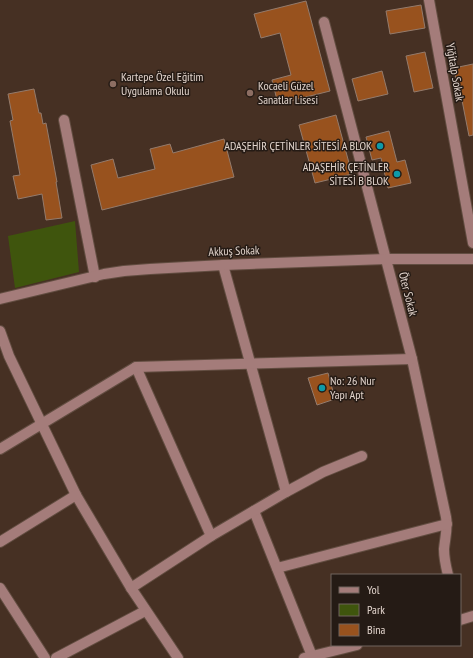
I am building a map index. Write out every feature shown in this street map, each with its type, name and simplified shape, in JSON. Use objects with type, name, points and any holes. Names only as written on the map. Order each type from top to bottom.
[{"type":"street","name":"Yiğitalp Sokak","points":[[429,0],[473,243]]},
{"type":"street","name":"Öter Sokak","points":[[324,22],[412,358],[447,524],[444,550],[448,574]]},
{"type":"street","points":[[64,120],[95,276]]},
{"type":"street","name":"Akkuş Sokak","points":[[0,299],[95,276],[130,271],[223,264],[386,259],[473,259]]},
{"type":"street","points":[[223,264],[286,492]]},
{"type":"street","points":[[0,331],[5,358],[41,424],[76,496],[130,588],[178,658]]},
{"type":"street","points":[[0,449],[136,367],[412,358]]},
{"type":"street","points":[[136,367],[211,536]]},
{"type":"street","points":[[130,588],[211,536],[286,492],[323,472],[362,456]]},
{"type":"street","points":[[0,542],[76,496]]},
{"type":"street","points":[[254,511],[277,568],[308,657],[353,646]]},
{"type":"street","points":[[277,568],[447,524]]},
{"type":"street","points":[[0,588],[45,658]]},
{"type":"street","points":[[56,658],[145,611]]},
{"type":"street","points":[[461,620],[473,616]]},
{"type":"green space","points":[[75,221],[79,272],[15,288],[8,236]]},
{"type":"building","points":[[306,1],[330,91],[278,104],[272,80],[291,75],[280,33],[261,38],[254,14]]},
{"type":"building","points":[[421,5],[425,28],[390,34],[386,11]]},
{"type":"building","points":[[425,52],[433,88],[414,92],[406,56]]},
{"type":"building","points":[[473,64],[473,135],[469,136],[459,85],[457,86],[454,68]]},
{"type":"building","points":[[382,71],[388,94],[358,101],[352,79]]},
{"type":"building","points":[[34,89],[39,113],[41,113],[43,124],[46,123],[62,218],[46,220],[42,194],[18,199],[13,176],[20,175],[10,121],[13,120],[8,94]]},
{"type":"building","points":[[336,115],[352,174],[315,183],[299,125]]},
{"type":"building","points":[[389,131],[397,162],[405,160],[411,183],[388,188],[381,158],[372,160],[366,137]]},
{"type":"building","points":[[224,139],[234,177],[102,210],[91,165],[113,159],[118,178],[155,169],[150,149],[170,144],[173,153]]},
{"type":"building","name":"No: 26 Nur Yapı Apt","points":[[328,373],[335,399],[317,405],[308,378]]},
{"type":"place","name":"Kartepe Özel Eğitim Uygulama Okulu","points":[[113,84]]},
{"type":"place","name":"Kocaeli Güzel Sanatlar Lisesi","points":[[250,93]]},
{"type":"place","name":"ADAŞEHİR ÇETİNLER SİTESİ A BLOK","points":[[380,146]]},
{"type":"place","name":"ADAŞEHİR ÇETİNLER SİTESİ B BLOK","points":[[397,174]]},
{"type":"place","name":"No: 26 Nur Yapı Apt","points":[[322,388]]}]
